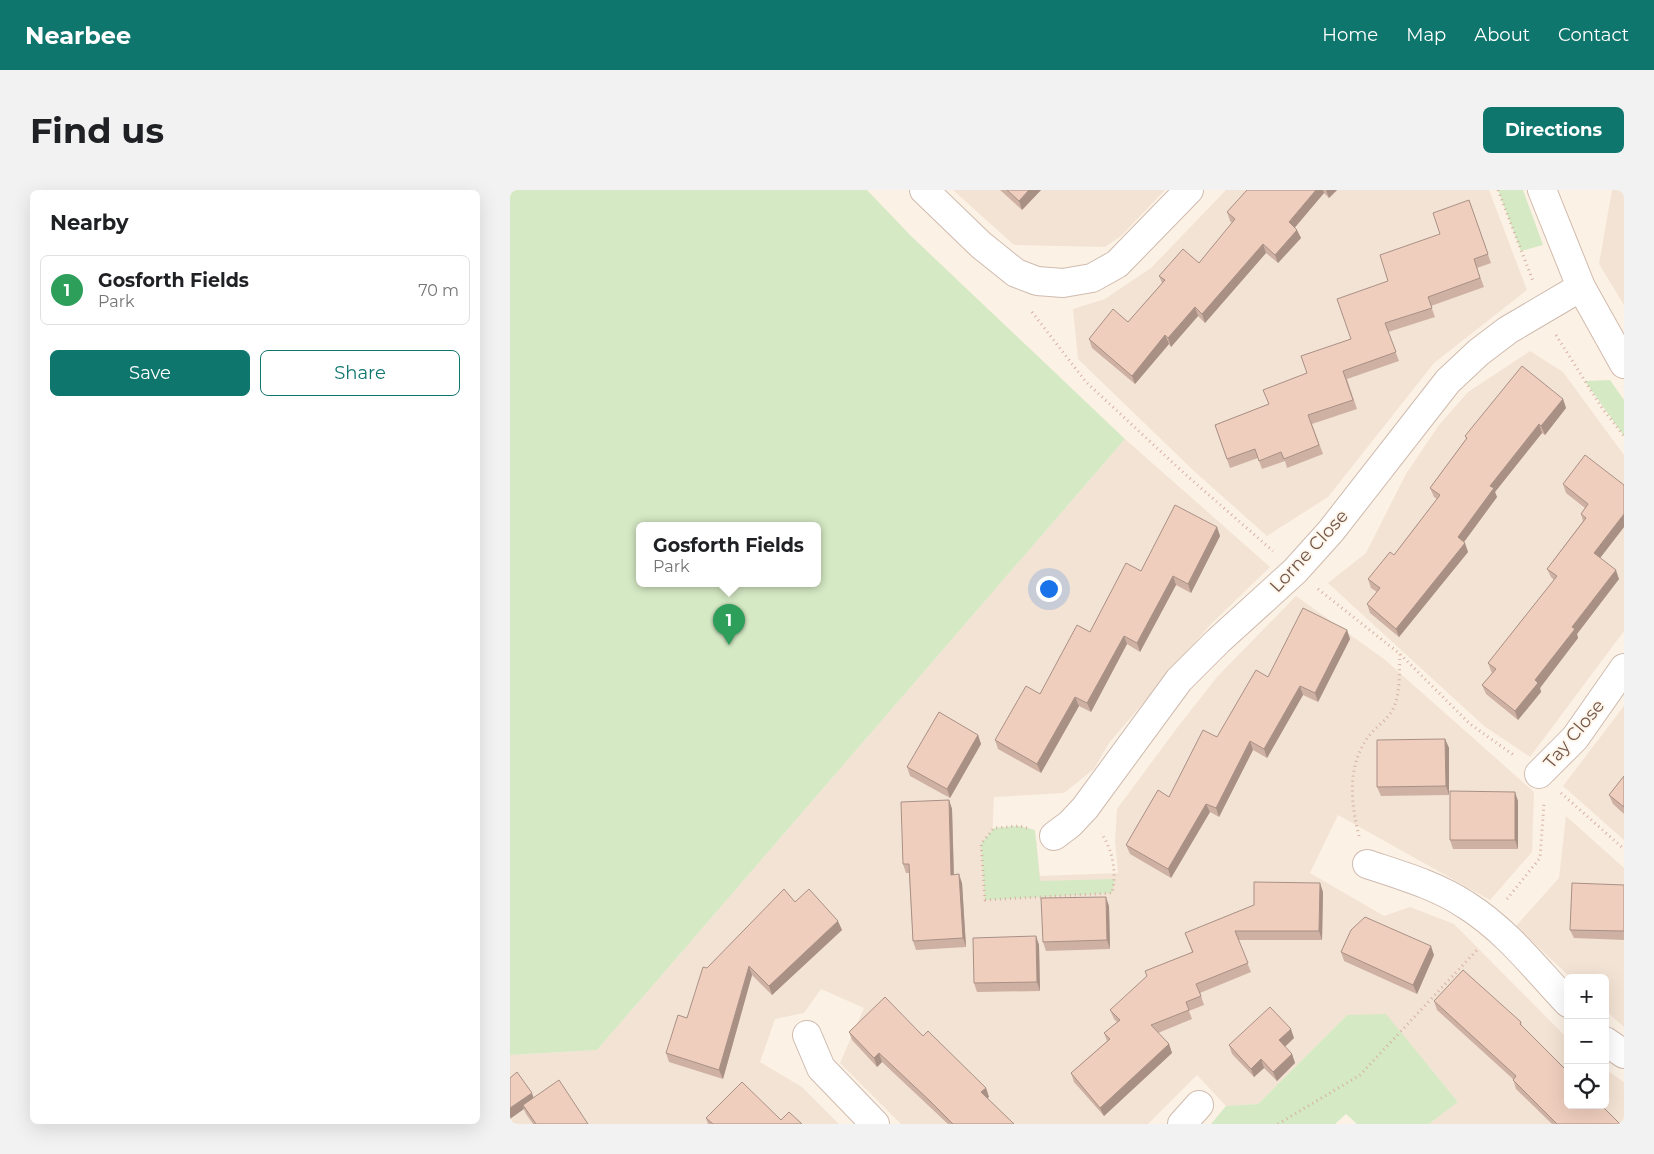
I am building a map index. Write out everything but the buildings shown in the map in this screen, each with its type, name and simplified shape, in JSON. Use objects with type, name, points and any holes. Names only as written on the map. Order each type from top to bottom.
[{"type":"street","points":[[924,190],[981,245],[1016,272],[1037,281],[1063,283],[1092,278],[1117,264],[1189,190]]},
{"type":"street","points":[[1542,190],[1582,287],[1624,364]]},
{"type":"street","name":"Lorne Close","points":[[1054,836],[1085,808],[1179,680],[1218,640],[1295,571],[1331,531],[1448,382],[1479,352],[1508,330],[1582,287]]},
{"type":"street","name":"Tay Close","points":[[1542,786],[1624,668]]},
{"type":"street","points":[[1367,864],[1428,885],[1465,904],[1493,925],[1564,999]]},
{"type":"street","points":[[807,1035],[821,1068],[874,1124]]},
{"type":"street","points":[[1609,1044],[1624,1054]]},
{"type":"path","points":[[1367,864],[1354,817],[1351,782],[1366,740],[1392,711],[1398,695],[1400,654]]},
{"type":"path","points":[[1278,1124],[1360,1075],[1493,925],[1540,858],[1542,786]]},
{"type":"shaded area","points":[[953,190],[1165,190],[1121,236],[1105,247],[1014,245]]},
{"type":"shaded area","points":[[1226,190],[1489,190],[1527,290],[1434,363],[1328,497],[1267,536],[1194,471],[1078,359],[1073,309],[1105,299],[1151,268]]},
{"type":"shaded area","points":[[1612,190],[1624,190],[1624,305],[1599,264]]},
{"type":"shaded area","points":[[1530,351],[1563,372],[1624,455],[1624,631],[1530,757],[1484,726],[1328,583],[1366,553],[1406,474],[1439,425],[1468,392]]},
{"type":"shaded area","points":[[1125,439],[1270,567],[1210,625],[1109,743],[1094,769],[1064,793],[994,797],[992,841],[1036,839],[1040,876],[1118,873],[1115,841],[1117,809],[1217,677],[1296,596],[1384,659],[1534,792],[1532,852],[1490,900],[1338,815],[1310,873],[1384,916],[1410,907],[1454,924],[1564,1035],[1564,1109],[1609,1109],[1609,1072],[1624,1082],[1624,1124],[1429,1124],[1458,1102],[1386,1015],[1347,1015],[1258,1104],[1226,1106],[1197,1075],[1148,1124],[901,1124],[840,1063],[864,1008],[821,989],[804,1013],[775,1019],[760,1062],[802,1087],[839,1124],[510,1124],[510,1055],[597,1050]]},
{"type":"shaded area","points":[[1624,706],[1624,840],[1563,786]]},
{"type":"shaded area","points":[[1566,816],[1624,868],[1624,1027],[1609,1014],[1609,974],[1567,974],[1516,926],[1559,878]]},
{"type":"green space","points":[[510,190],[867,190],[911,236],[1125,439],[597,1050],[510,1055]]},
{"type":"green space","points":[[1498,190],[1523,190],[1543,245],[1521,251]]},
{"type":"green space","points":[[1610,380],[1624,400],[1624,436],[1585,381]]},
{"type":"green space","points":[[1019,826],[1035,830],[1040,881],[1115,879],[1112,893],[985,900],[981,844],[994,828]]},
{"type":"green space","points":[[1386,1014],[1458,1102],[1429,1124],[1357,1124],[1346,1114],[1335,1124],[1211,1124],[1226,1106],[1258,1104],[1347,1015]]},
{"type":"place","name":"Gosforth Fields","points":[[729,645]]}]
